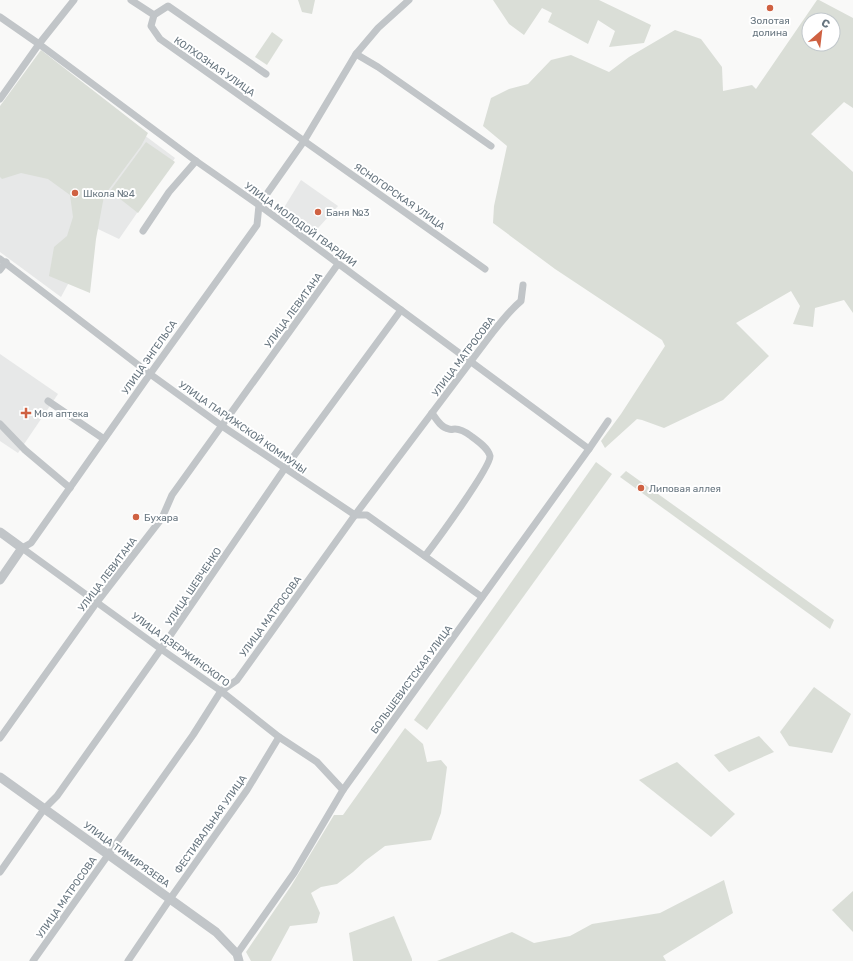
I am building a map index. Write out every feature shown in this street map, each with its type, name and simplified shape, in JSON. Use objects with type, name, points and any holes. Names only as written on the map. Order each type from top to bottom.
[{"type":"street","points":[[0,99],[39,44],[74,0]]},
{"type":"street","points":[[131,0],[154,15],[168,6],[266,74]]},
{"type":"street","name":"УЛИЦА ЭНГЕЛЬСА","points":[[0,580],[22,548],[31,543],[257,225],[259,205],[304,141],[356,54],[378,28],[409,0]]},
{"type":"street","name":"КОЛХОЗНАЯ УЛИЦА","points":[[154,15],[151,26],[160,39],[304,141]]},
{"type":"street","name":"УЛИЦА МОЛОДОЙ ГВАРДИИ","points":[[0,17],[39,44],[196,161],[259,205],[589,449]]},
{"type":"street","points":[[356,54],[378,67],[490,146]]},
{"type":"street","name":"ЯСНОГОРСКАЯ УЛИЦА","points":[[304,141],[485,268]]},
{"type":"street","points":[[143,231],[169,192],[196,161]]},
{"type":"street","points":[[0,270],[3,261]]},
{"type":"street","name":"УЛИЦА ПАРИЖСКОЙ КОММУНЫ","points":[[3,261],[150,374],[222,426],[355,515],[367,515],[482,597]]},
{"type":"street","name":"УЛИЦА ЛЕВИТАНА","points":[[0,738],[97,602],[162,518],[172,495],[338,264]]},
{"type":"street","name":"УЛИЦА МАТРОСОВА","points":[[33,961],[193,735],[221,691],[237,680],[355,515],[505,316],[521,301],[523,285]]},
{"type":"street","name":"УЛИЦА ШЕВЧЕНКО","points":[[0,872],[44,809],[57,796],[161,649],[285,468],[401,310]]},
{"type":"street","points":[[48,400],[104,439]]},
{"type":"street","points":[[425,556],[446,529],[487,466],[490,458],[488,451],[467,433],[457,429],[448,429],[440,425],[432,413]]},
{"type":"street","name":"БОЛЬШЕВИСТСКАЯ УЛИЦА","points":[[238,957],[294,873],[343,790],[608,421]]},
{"type":"street","points":[[0,424],[25,450],[70,488]]},
{"type":"street","name":"УЛИЦА ДЗЕРЖИНСКОГО","points":[[0,532],[221,691],[279,737],[317,762],[343,790]]},
{"type":"street","name":"ФЕСТИВАЛЬНАЯ УЛИЦА","points":[[128,961],[247,790],[279,737]]},
{"type":"street","name":"УЛИЦА ТИМИРЯЗЕВА","points":[[0,777],[216,932],[238,957]]},
{"type":"shaded area","points":[[298,0],[315,0],[312,14],[302,12]]},
{"type":"shaded area","points":[[493,0],[599,0],[651,25],[644,43],[609,47],[615,31],[598,20],[588,44],[548,22],[552,13],[542,8],[524,35],[509,24]]},
{"type":"shaded area","points":[[817,0],[819,0],[853,18],[853,108],[844,102],[811,134],[853,172],[853,313],[844,300],[815,308],[813,327],[793,324],[800,306],[791,291],[736,323],[769,356],[723,400],[664,428],[637,419],[605,448],[601,441],[621,414],[665,346],[662,340],[555,269],[493,223],[494,206],[507,146],[483,126],[491,98],[509,89],[528,84],[551,60],[571,55],[609,72],[629,57],[675,30],[701,39],[722,67],[723,91],[752,85],[756,89],[801,23],[801,52],[841,52],[841,12],[809,12]]},
{"type":"shaded area","points":[[272,32],[283,40],[267,65],[255,57]]},
{"type":"shaded area","name":"Школа №4","points":[[41,50],[148,133],[141,146],[104,196],[96,239],[90,293],[49,276],[54,247],[67,236],[73,217],[70,195],[48,179],[21,173],[2,179],[0,177],[0,106]]},
{"type":"shaded area","name":"Школа №4","points":[[42,59],[175,158],[119,239],[98,229],[61,297],[0,252],[0,114]]},
{"type":"shaded area","points":[[146,142],[175,162],[138,213],[110,191]]},
{"type":"shaded area","points":[[301,180],[338,206],[309,238],[277,219]]},
{"type":"shaded area","points":[[0,354],[58,394],[18,453],[0,441]]},
{"type":"shaded area","points":[[596,462],[612,474],[427,730],[414,720]]},
{"type":"shaded area","points":[[626,471],[834,620],[830,629],[620,477]]},
{"type":"shaded area","points":[[814,687],[851,714],[832,753],[789,746],[780,732]]},
{"type":"shaded area","points":[[405,728],[423,744],[427,762],[441,760],[447,767],[441,813],[431,840],[385,846],[337,884],[321,887],[311,893],[320,913],[317,923],[290,926],[271,961],[251,961],[246,952],[291,886],[334,815],[343,815]]},
{"type":"shaded area","points":[[759,736],[774,752],[729,772],[714,755]]},
{"type":"shaded area","points":[[677,762],[735,814],[711,837],[639,780]]},
{"type":"shaded area","points":[[724,880],[733,913],[663,956],[666,961],[437,961],[512,932],[534,943],[570,936],[592,924],[660,913]]},
{"type":"shaded area","points":[[853,891],[853,932],[832,910]]},
{"type":"shaded area","points":[[394,916],[412,961],[353,961],[349,933]]},
{"type":"place","name":"Золотая долина","points":[[770,8]]},
{"type":"place","name":"Школа №4","points":[[75,193]]},
{"type":"place","name":"Баня №3","points":[[318,212]]},
{"type":"place","name":"Моя аптека","points":[[26,413]]},
{"type":"place","name":"Липовая аллея","points":[[641,488]]},
{"type":"place","name":"Бухара","points":[[136,517]]}]
